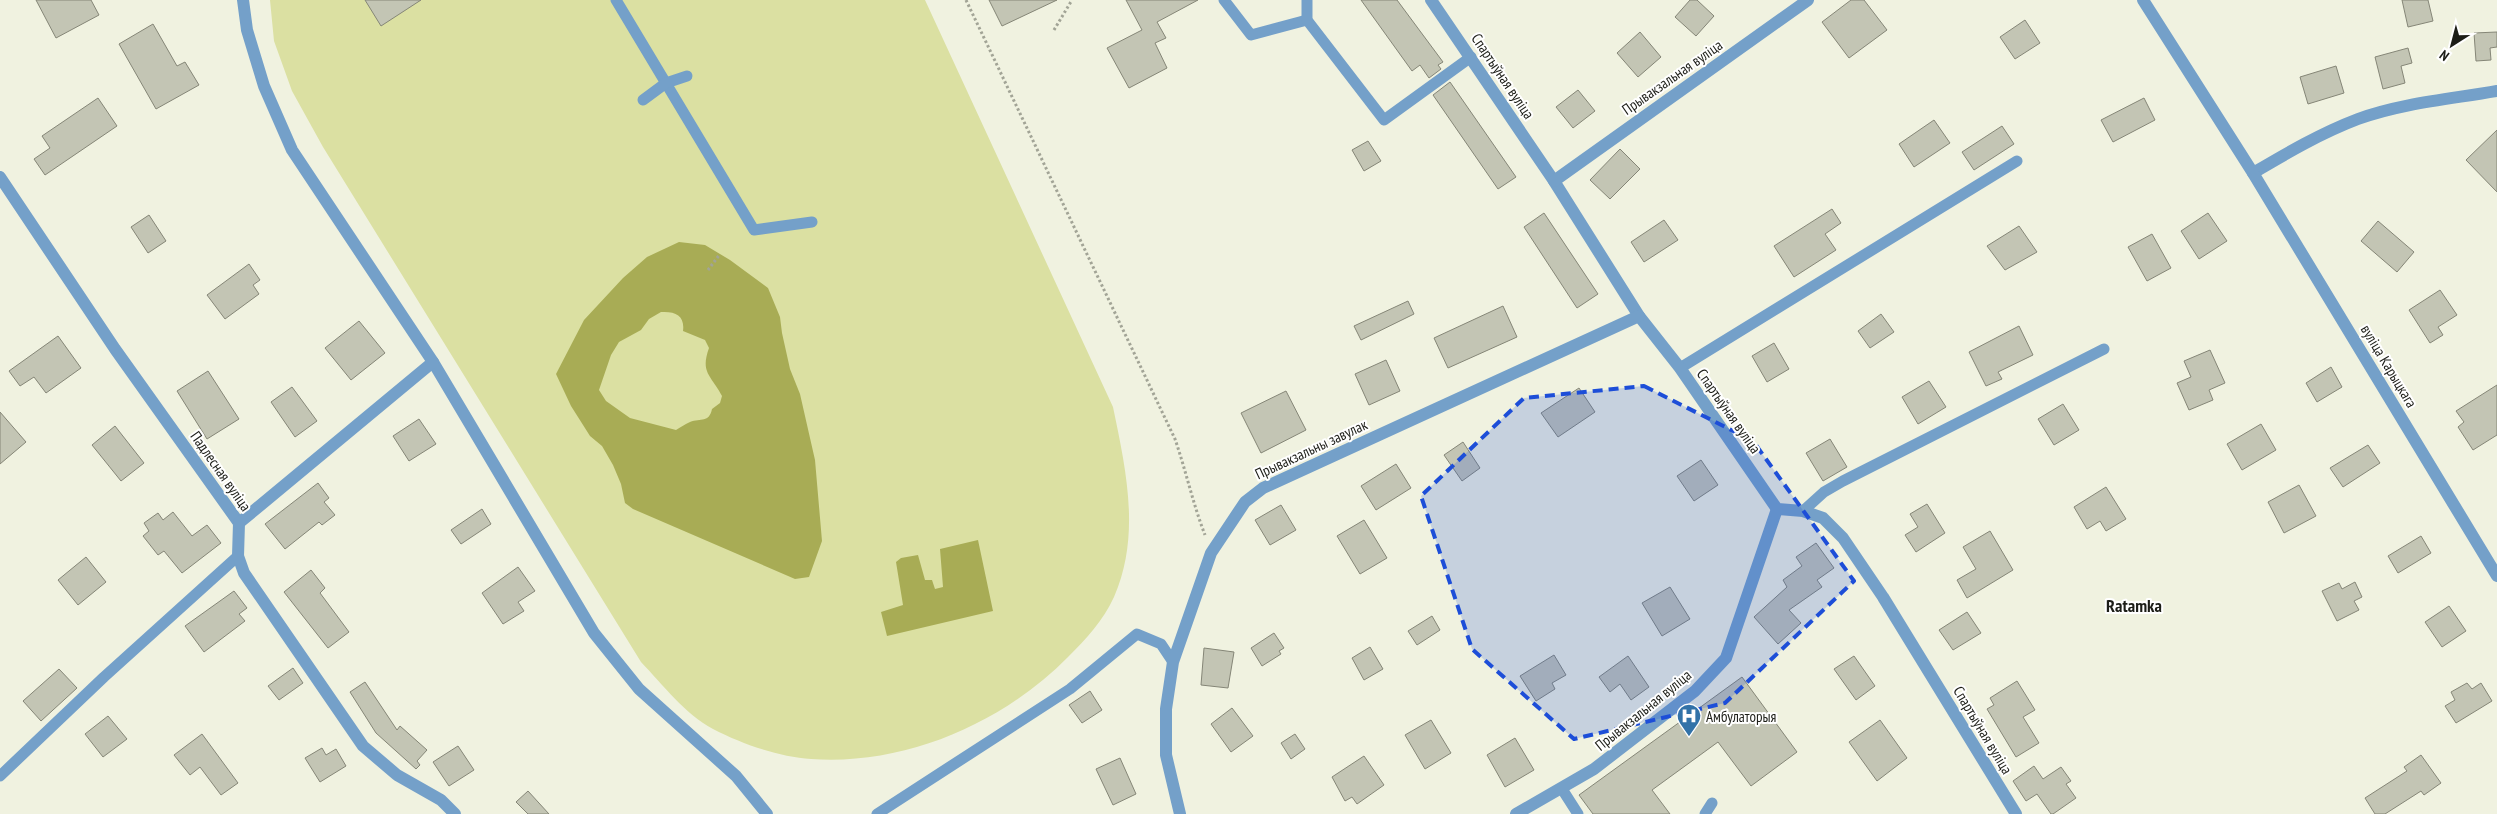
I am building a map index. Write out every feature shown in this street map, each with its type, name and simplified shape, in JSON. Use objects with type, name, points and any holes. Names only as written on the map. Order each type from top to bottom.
[{"type":"street","points":[[243,0],[247,30],[264,86],[292,150],[433,362],[594,633],[639,688],[736,776],[767,814]]},
{"type":"street","name":"Спартыўная вуліца","points":[[1430,0],[1471,57],[1554,181],[1639,316],[1680,368],[1777,509],[1803,511],[1823,518],[1843,538],[1883,597],[2016,814]]},
{"type":"street","name":"Прывакзальная вуліца","points":[[1554,181],[1808,0]]},
{"type":"street","name":"вуліца Карыцкага","points":[[2145,1],[2253,173],[2497,576]]},
{"type":"street","points":[[2253,173],[2299,146],[2360,118],[2399,108],[2497,91]]},
{"type":"street","name":"Падлесная вуліца","points":[[0,176],[115,349],[239,522],[238,556],[244,573],[362,746],[397,776],[441,800],[455,814]]},
{"type":"street","name":"Прывакзальны завулак","points":[[1180,814],[1166,755],[1166,709],[1173,662],[1211,553],[1245,502],[1263,488],[1639,316]]},
{"type":"street","points":[[239,522],[433,362]]},
{"type":"street","name":"Прывакзальная вуліца","points":[[1516,814],[1594,769],[1695,690],[1726,658],[1777,509]]},
{"type":"lane","points":[[616,0],[754,230],[812,222]]},
{"type":"lane","points":[[1224,0],[1251,35],[1307,20]]},
{"type":"lane","points":[[1307,0],[1307,20],[1384,120],[1471,57]]},
{"type":"lane","points":[[642,100],[666,83],[687,76]]},
{"type":"lane","points":[[1680,368],[2018,160]]},
{"type":"lane","points":[[1803,511],[1824,492],[1843,480],[2104,349]]},
{"type":"lane","points":[[0,776],[104,677],[238,556]]},
{"type":"lane","points":[[877,814],[1070,689],[1136,634],[1161,644],[1173,662]]},
{"type":"lane","points":[[1562,788],[1578,814]]},
{"type":"lane","points":[[1705,814],[1712,803]]},
{"type":"path","points":[[966,0],[1174,439],[1211,553]]},
{"type":"path","points":[[1054,30],[1072,0]]},
{"type":"path","points":[[708,270],[720,254]]},
{"type":"highlighted area","points":[[1644,386],[1753,441],[1854,581],[1725,703],[1574,739],[1472,649],[1421,496],[1524,398]]},
{"type":"shaded area","points":[[270,0],[925,0],[1113,407],[1126,478],[1129,526],[1122,574],[1110,606],[1099,622],[1068,657],[1042,681],[1014,702],[983,720],[950,735],[916,747],[882,755],[846,759],[799,758],[748,745],[724,735],[703,723],[675,699],[641,662],[323,147],[292,91],[274,41]]},
{"type":"shaded area","points":[[679,242],[705,245],[730,260],[768,288],[780,317],[790,369],[800,394],[815,460],[822,541],[809,577],[795,579],[633,509],[625,503],[621,484],[602,446],[590,436],[571,406],[556,374],[584,320],[623,278],[647,257]],"holes":[[[661,312],[675,314],[683,322],[683,331],[705,340],[709,348],[706,369],[722,396],[720,403],[712,409],[707,418],[690,422],[676,430],[630,418],[606,401],[599,390],[611,355],[619,342],[641,330],[649,319]]]},
{"type":"shaded area","points":[[978,540],[993,611],[887,636],[881,612],[903,605],[896,562],[901,558],[918,555],[925,580],[932,580],[935,589],[943,587],[940,549]]},
{"type":"building","points":[[36,0],[91,0],[99,15],[56,38]]},
{"type":"building","points":[[365,0],[421,0],[381,26]]},
{"type":"building","points":[[989,0],[1057,0],[1002,26]]},
{"type":"building","points":[[1126,0],[1198,0],[1157,22],[1166,38],[1155,43],[1167,68],[1129,88],[1107,48],[1142,30]]},
{"type":"building","points":[[1361,0],[1397,0],[1443,62],[1438,65],[1441,69],[1429,78],[1420,65],[1412,71]]},
{"type":"building","points":[[1690,0],[1697,0],[1714,16],[1696,36],[1675,17]]},
{"type":"building","points":[[1851,0],[1864,0],[1887,30],[1849,58],[1822,22]]},
{"type":"building","points":[[2402,0],[2428,0],[2433,21],[2408,27]]},
{"type":"building","points":[[2025,20],[2040,43],[2015,59],[2000,37]]},
{"type":"building","points":[[153,24],[177,66],[185,62],[199,85],[156,109],[119,44]]},
{"type":"building","points":[[1640,32],[1661,57],[1638,77],[1617,53]]},
{"type":"building","points":[[2497,32],[2497,47],[2490,48],[2491,60],[2476,61],[2474,33]]},
{"type":"building","points":[[2408,48],[2412,63],[2401,66],[2405,83],[2383,89],[2375,57]]},
{"type":"building","points":[[2336,66],[2344,93],[2308,104],[2300,77]]},
{"type":"building","points":[[1450,82],[1516,177],[1498,189],[1433,95]]},
{"type":"building","points":[[1578,90],[1595,111],[1573,128],[1556,107]]},
{"type":"building","points":[[98,98],[117,126],[45,175],[34,159],[50,148],[42,136]]},
{"type":"building","points":[[2144,98],[2155,120],[2113,142],[2101,120]]},
{"type":"building","points":[[1934,120],[1950,143],[1914,167],[1899,144]]},
{"type":"building","points":[[2002,126],[2014,144],[1974,170],[1962,152]]},
{"type":"building","points":[[2497,130],[2497,192],[2466,160]]},
{"type":"building","points":[[1368,141],[1381,161],[1364,171],[1352,150]]},
{"type":"building","points":[[1620,149],[1640,169],[1610,199],[1590,180]]},
{"type":"building","points":[[1832,209],[1841,223],[1825,234],[1836,250],[1794,277],[1774,246]]},
{"type":"building","points":[[1544,213],[1598,294],[1577,308],[1524,227]]},
{"type":"building","points":[[2208,213],[2227,241],[2199,259],[2181,231]]},
{"type":"building","points":[[149,215],[166,241],[148,253],[131,227]]},
{"type":"building","points":[[1664,220],[1678,240],[1644,262],[1631,242]]},
{"type":"building","points":[[2378,221],[2414,252],[2397,272],[2361,241]]},
{"type":"building","points":[[2019,226],[2037,252],[2005,270],[1987,246]]},
{"type":"building","points":[[2152,234],[2171,268],[2147,281],[2128,247]]},
{"type":"building","points":[[249,264],[260,280],[253,285],[259,294],[225,319],[207,295]]},
{"type":"building","points":[[2440,290],[2457,315],[2438,327],[2443,335],[2430,343],[2409,310]]},
{"type":"building","points":[[1408,301],[1414,314],[1361,340],[1354,326]]},
{"type":"building","points":[[1503,306],[1517,337],[1448,368],[1434,338]]},
{"type":"building","points":[[1881,314],[1894,332],[1870,348],[1858,331]]},
{"type":"building","points":[[359,321],[385,353],[351,380],[325,348]]},
{"type":"building","points":[[2019,326],[2033,355],[1998,372],[2002,379],[1986,386],[1969,352]]},
{"type":"building","points":[[58,336],[81,368],[46,393],[34,377],[20,386],[9,371]]},
{"type":"building","points":[[1774,343],[1789,369],[1767,382],[1752,356]]},
{"type":"building","points":[[2210,350],[2225,383],[2209,390],[2213,400],[2189,410],[2177,383],[2191,377],[2184,361]]},
{"type":"building","points":[[1386,360],[1400,391],[1369,405],[1355,374]]},
{"type":"building","points":[[2331,367],[2342,387],[2317,402],[2306,383]]},
{"type":"building","points":[[208,371],[239,419],[207,439],[177,391]]},
{"type":"building","points":[[1929,381],[1946,407],[1918,424],[1902,397]]},
{"type":"building","points":[[2497,385],[2497,435],[2473,450],[2458,427],[2464,422],[2456,411]]},
{"type":"building","points":[[292,387],[317,421],[295,437],[271,402]]},
{"type":"building","points":[[1579,388],[1595,412],[1558,437],[1541,413]]},
{"type":"building","points":[[1286,391],[1306,430],[1261,453],[1241,413]]},
{"type":"building","points":[[2063,404],[2079,430],[2054,445],[2038,419]]},
{"type":"building","points":[[0,412],[26,442],[0,464]]},
{"type":"building","points":[[419,419],[436,444],[409,461],[393,436]]},
{"type":"building","points":[[2261,424],[2276,450],[2242,470],[2227,444]]},
{"type":"building","points":[[115,426],[144,463],[121,481],[92,445]]},
{"type":"building","points":[[1830,439],[1847,467],[1823,481],[1806,453]]},
{"type":"building","points":[[1463,442],[1480,468],[1462,481],[1444,455]]},
{"type":"building","points":[[2368,445],[2380,463],[2343,487],[2330,468]]},
{"type":"building","points":[[1701,460],[1718,485],[1694,501],[1677,476]]},
{"type":"building","points":[[1396,464],[1411,488],[1376,510],[1361,486]]},
{"type":"building","points":[[318,483],[329,498],[324,502],[335,515],[322,525],[319,522],[285,549],[265,524]]},
{"type":"building","points":[[2299,485],[2316,516],[2284,533],[2268,502]]},
{"type":"building","points":[[2106,487],[2126,519],[2106,531],[2100,521],[2087,529],[2074,507]]},
{"type":"building","points":[[1927,504],[1945,533],[1916,552],[1905,535],[1918,527],[1910,514]]},
{"type":"building","points":[[1281,505],[1296,530],[1270,545],[1255,520]]},
{"type":"building","points":[[482,509],[491,524],[461,544],[451,530]]},
{"type":"building","points":[[173,512],[192,536],[207,525],[221,543],[182,573],[164,551],[158,555],[143,536],[149,531],[144,523],[158,513],[163,520]]},
{"type":"building","points":[[1364,520],[1387,558],[1360,574],[1337,536]]},
{"type":"building","points":[[1990,531],[2013,570],[1967,598],[1957,580],[1976,569],[1963,547]]},
{"type":"building","points":[[2421,536],[2431,553],[2398,573],[2388,556]]},
{"type":"building","points":[[1816,543],[1834,568],[1817,580],[1822,587],[1789,610],[1801,623],[1778,644],[1754,617],[1787,587],[1783,580],[1802,566],[1796,557]]},
{"type":"building","points":[[86,557],[106,582],[78,605],[58,580]]},
{"type":"building","points":[[518,567],[535,591],[518,602],[524,611],[503,624],[482,593]]},
{"type":"building","points":[[311,570],[325,588],[320,593],[349,632],[328,648],[284,592]]},
{"type":"building","points":[[2355,582],[2362,597],[2354,601],[2359,610],[2337,621],[2322,591],[2339,583],[2342,589]]},
{"type":"building","points":[[1670,587],[1690,619],[1662,636],[1642,603]]},
{"type":"building","points":[[234,591],[247,608],[239,614],[245,621],[204,652],[185,626]]},
{"type":"building","points":[[2449,606],[2466,631],[2442,647],[2425,622]]},
{"type":"building","points":[[1967,612],[1981,633],[1953,650],[1939,630]]},
{"type":"building","points":[[1432,616],[1440,630],[1417,645],[1408,631]]},
{"type":"building","points":[[1274,633],[1284,648],[1279,651],[1281,654],[1262,666],[1251,648]]},
{"type":"building","points":[[1370,647],[1383,669],[1364,680],[1352,658]]},
{"type":"building","points":[[1204,648],[1234,652],[1228,688],[1201,685]]},
{"type":"building","points":[[1554,655],[1566,675],[1552,683],[1555,689],[1536,701],[1520,676]]},
{"type":"building","points":[[1628,656],[1649,687],[1631,700],[1620,684],[1610,692],[1599,677]]},
{"type":"building","points":[[1854,656],[1875,686],[1856,700],[1834,669]]},
{"type":"building","points":[[293,668],[303,683],[279,700],[268,686]]},
{"type":"building","points":[[59,669],[77,688],[41,721],[23,701]]},
{"type":"building","points":[[1742,677],[1797,752],[1751,786],[1718,742],[1652,790],[1670,814],[1593,814],[1579,795]]},
{"type":"building","points":[[2017,681],[2035,710],[2023,717],[2039,743],[2016,757],[1987,709],[1994,705],[1990,698]]},
{"type":"building","points":[[365,682],[397,730],[400,726],[427,750],[417,761],[420,765],[416,769],[376,733],[350,692]]},
{"type":"building","points":[[2467,683],[2472,689],[2481,683],[2492,701],[2456,723],[2445,706],[2455,700],[2451,692]]},
{"type":"building","points":[[1090,691],[1102,710],[1082,723],[1069,705]]},
{"type":"building","points":[[1232,708],[1253,736],[1231,752],[1211,724]]},
{"type":"building","points":[[108,716],[127,739],[103,757],[85,734]]},
{"type":"building","points":[[1431,720],[1451,753],[1425,769],[1405,735]]},
{"type":"building","points":[[1880,720],[1907,758],[1877,781],[1849,742]]},
{"type":"building","points":[[202,734],[238,783],[221,795],[200,767],[190,775],[174,755]]},
{"type":"building","points":[[1295,734],[1305,749],[1291,759],[1281,743]]},
{"type":"building","points":[[1515,738],[1534,770],[1505,787],[1487,755]]},
{"type":"building","points":[[458,746],[474,770],[449,786],[433,762]]},
{"type":"building","points":[[322,748],[326,755],[336,749],[346,766],[320,782],[305,758]]},
{"type":"building","points":[[2421,755],[2441,783],[2424,795],[2421,791],[2385,814],[2375,814],[2365,798],[2407,771],[2404,767]]},
{"type":"building","points":[[1364,756],[1384,785],[1357,804],[1352,797],[1345,801],[1332,777]]},
{"type":"building","points":[[1120,758],[1136,794],[1113,805],[1096,769]]},
{"type":"building","points":[[2034,766],[2043,779],[2061,767],[2071,781],[2066,784],[2076,798],[2053,814],[2051,814],[2037,794],[2026,801],[2013,781]]},
{"type":"building","points":[[528,791],[549,814],[528,814],[516,802]]},
{"type":"place","name":"Амбулаторыя","points":[[1689,737]]},
{"type":"district","name":"Ratamka","points":[[2134,605]]}]
